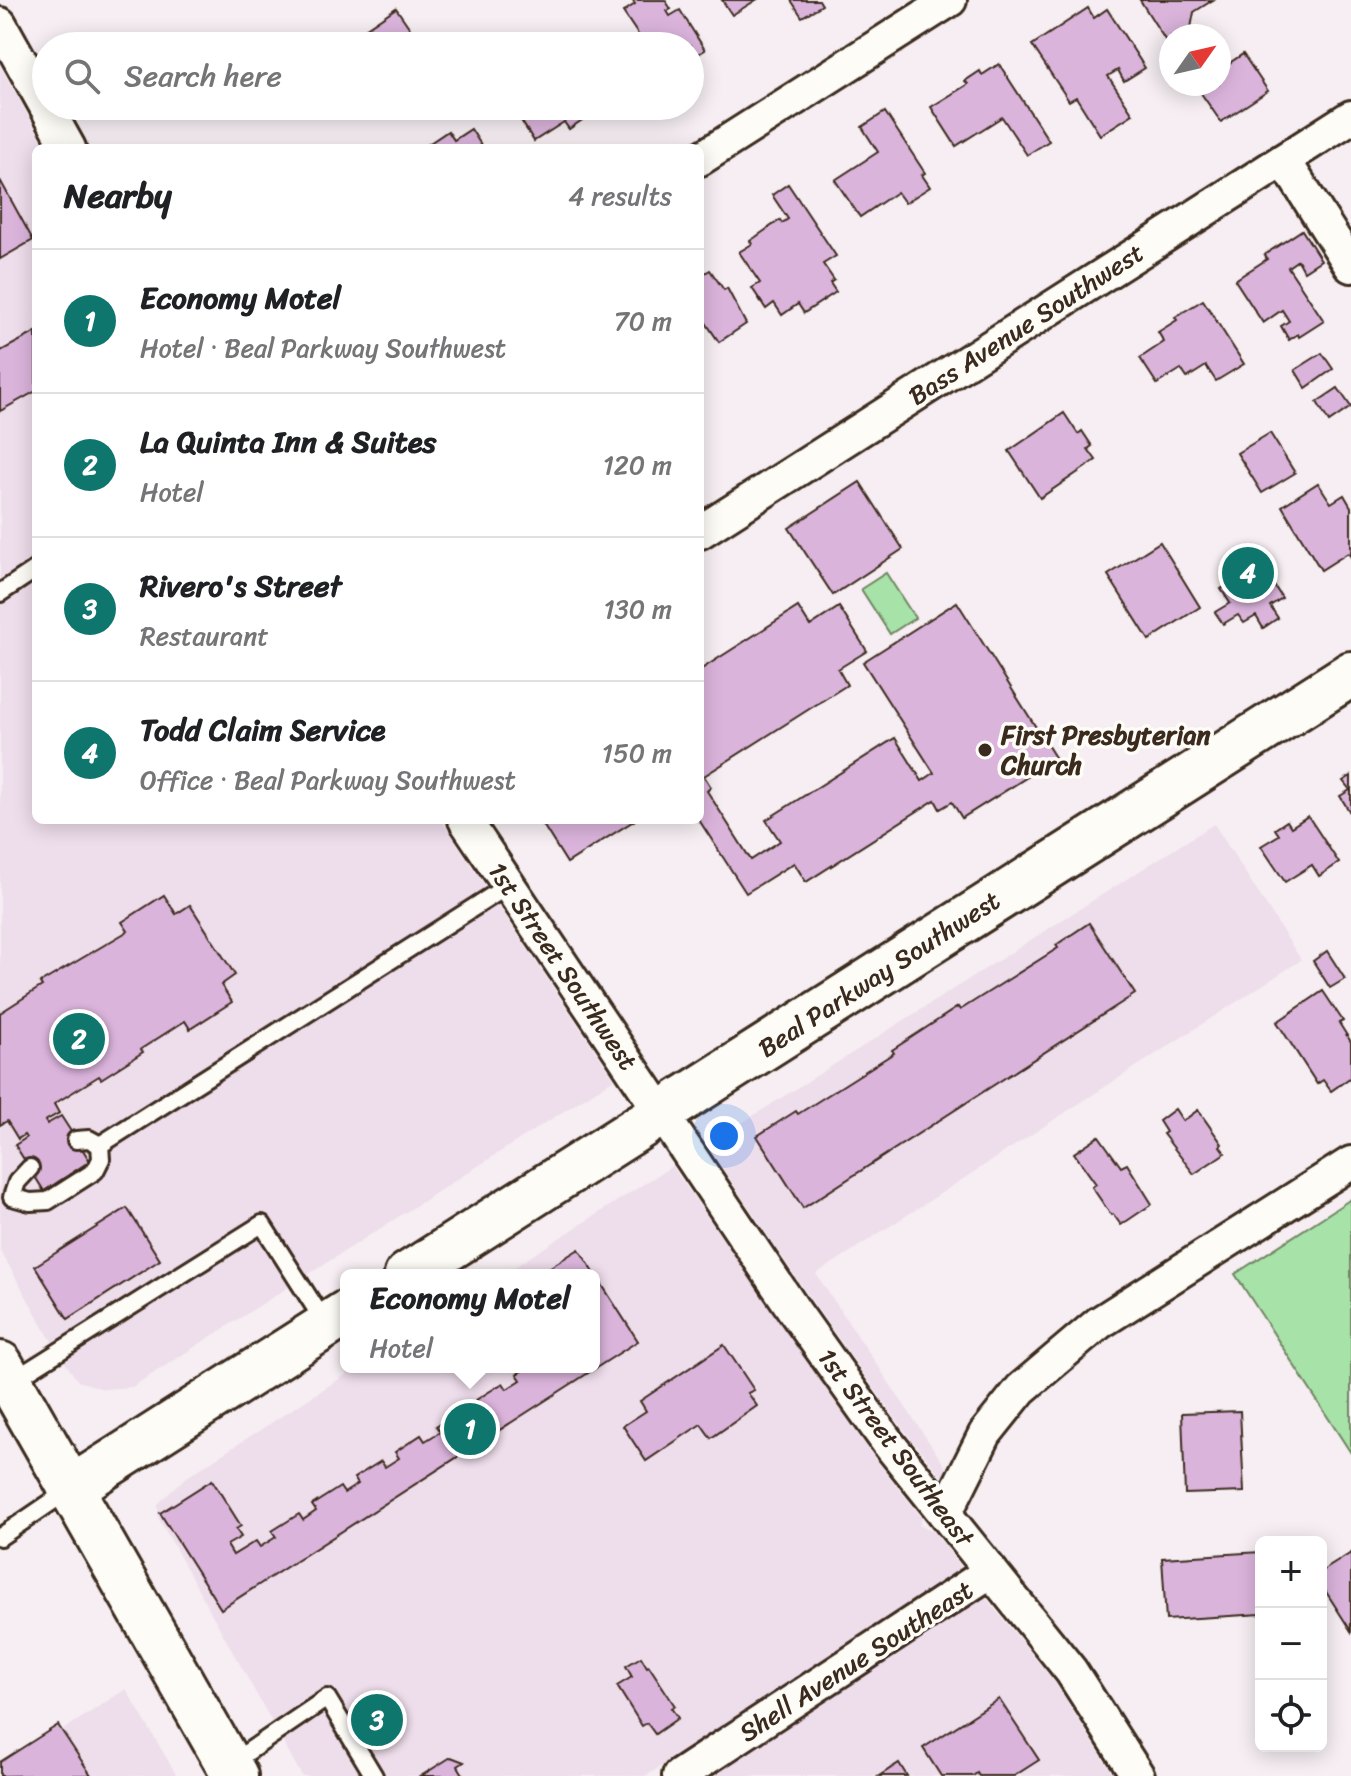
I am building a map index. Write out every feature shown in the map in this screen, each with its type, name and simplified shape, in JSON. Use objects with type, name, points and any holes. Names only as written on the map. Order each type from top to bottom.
[{"type":"main road","name":"Beal Parkway Southwest","points":[[416,1269],[1351,674]]},
{"type":"main road","points":[[70,1489],[336,1320]]},
{"type":"main road","points":[[5,1373],[225,1772]]},
{"type":"street","points":[[704,156],[950,0]]},
{"type":"street","points":[[0,24],[32,82]]},
{"type":"street","name":"Bass Avenue Southwest","points":[[704,529],[1351,117]]},
{"type":"street","points":[[53,120],[67,144]]},
{"type":"street","points":[[1284,160],[1351,266]]},
{"type":"street","name":"1st Street Southwest","points":[[468,824],[661,1113]]},
{"type":"street","name":"1st Street Southeast","points":[[661,1113],[871,1419],[1071,1671],[1138,1776]]},
{"type":"street","points":[[945,1514],[985,1434],[1021,1389],[1099,1323],[1351,1163]]},
{"type":"street","name":"Shell Avenue Southeast","points":[[679,1776],[991,1571]]},
{"type":"lane","points":[[0,593],[32,572]]},
{"type":"lane","points":[[100,1145],[509,885]]},
{"type":"lane","points":[[76,1140],[89,1139],[100,1145]]},
{"type":"lane","points":[[30,1168],[6,1201],[48,1201],[95,1171],[101,1159],[100,1145]]},
{"type":"lane","points":[[5,1373],[262,1224],[336,1320]]},
{"type":"lane","points":[[0,1537],[70,1489]]},
{"type":"lane","points":[[225,1772],[327,1698],[374,1776]]},
{"type":"shaded area","points":[[0,66],[44,144],[32,144],[32,824],[444,824],[614,1079],[132,1387],[104,1389],[78,1381],[59,1354],[0,1250]]},
{"type":"shaded area","points":[[1214,824],[1301,960],[816,1274],[947,1469],[943,1478],[904,1430],[812,1301],[707,1145]]},
{"type":"shaded area","points":[[672,1166],[871,1454],[922,1518],[919,1525],[932,1530],[963,1569],[646,1776],[302,1776],[158,1517],[158,1504],[184,1479],[349,1373],[600,1373],[600,1269],[511,1269]]},
{"type":"shaded area","points":[[985,1597],[1055,1683],[1114,1776],[712,1776]]},
{"type":"shaded area","points":[[126,1689],[177,1776],[0,1776],[0,1771]]},
{"type":"green space","points":[[886,573],[915,618],[890,634],[861,589]]},
{"type":"green space","points":[[1351,1199],[1351,1453],[1235,1274]]},
{"type":"building","points":[[632,0],[665,0],[671,9],[667,11],[670,16],[680,10],[694,32],[636,32],[623,12],[635,4]]},
{"type":"building","points":[[722,0],[756,0],[732,15]]},
{"type":"building","points":[[791,0],[819,0],[822,5],[802,17]]},
{"type":"building","points":[[1140,0],[1213,0],[1194,12],[1192,24],[1159,24],[1159,30]]},
{"type":"building","points":[[396,8],[412,32],[361,32]]},
{"type":"building","points":[[1088,8],[1094,18],[1107,9],[1145,68],[1124,81],[1118,70],[1108,76],[1133,114],[1100,135],[1076,97],[1069,101],[1032,45]]},
{"type":"building","points":[[1243,54],[1268,91],[1221,122],[1203,96],[1231,96],[1231,62]]},
{"type":"building","points":[[999,64],[1049,141],[1027,155],[1002,117],[956,146],[931,107],[968,84],[965,81],[980,71],[982,75]]},
{"type":"building","points":[[885,112],[925,173],[922,175],[930,187],[905,203],[897,192],[860,217],[835,180],[878,152],[862,127]]},
{"type":"building","points":[[521,120],[582,120],[569,129],[564,122],[534,141]]},
{"type":"building","points":[[471,129],[480,144],[428,144],[448,131],[454,140]]},
{"type":"building","points":[[0,180],[32,241],[0,259]]},
{"type":"building","points":[[788,184],[836,256],[823,264],[834,280],[830,283],[836,292],[804,313],[798,304],[782,315],[774,303],[766,309],[752,288],[760,283],[739,252],[780,220],[782,223],[788,219],[772,195]]},
{"type":"building","points":[[1302,230],[1321,260],[1304,271],[1298,260],[1288,267],[1324,321],[1289,340],[1281,326],[1289,321],[1282,310],[1263,323],[1235,280],[1267,259],[1264,255]]},
{"type":"building","points":[[710,270],[724,290],[727,288],[746,324],[719,342],[704,320],[704,274]]},
{"type":"building","points":[[1203,300],[1244,364],[1216,381],[1206,366],[1187,378],[1181,369],[1157,384],[1140,358],[1164,342],[1158,332]]},
{"type":"building","points":[[32,334],[32,393],[0,411],[0,349]]},
{"type":"building","points":[[1322,353],[1333,369],[1306,388],[1295,370]]},
{"type":"building","points":[[1338,388],[1351,407],[1329,422],[1317,402]]},
{"type":"building","points":[[1064,413],[1078,434],[1082,431],[1092,446],[1088,449],[1096,460],[1040,498],[1009,451]]},
{"type":"building","points":[[1270,433],[1295,473],[1262,493],[1237,453]]},
{"type":"building","points":[[860,482],[903,549],[833,595],[789,528]]},
{"type":"building","points":[[1318,483],[1331,503],[1344,495],[1351,507],[1351,557],[1348,553],[1321,570],[1282,506]]},
{"type":"building","points":[[1160,542],[1200,607],[1149,640],[1108,575]]},
{"type":"building","points":[[1260,564],[1282,598],[1270,606],[1278,618],[1263,628],[1256,616],[1244,623],[1238,615],[1223,624],[1215,612],[1230,603],[1221,589]]},
{"type":"building","name":"First Presbyterian Church","points":[[957,602],[1056,759],[962,818],[952,802],[940,809],[935,800],[806,882],[794,863],[746,893],[702,824],[704,824],[704,776],[711,787],[707,791],[751,860],[780,841],[766,820],[895,738],[922,781],[934,773],[863,662]]},
{"type":"building","name":"First Presbyterian Church","points":[[798,607],[810,626],[839,607],[867,651],[838,669],[847,685],[704,776],[704,667]]},
{"type":"building","points":[[1351,776],[1351,814],[1340,796],[1350,790],[1343,781]]},
{"type":"building","points":[[1308,816],[1339,863],[1319,876],[1312,865],[1285,882],[1261,846],[1279,835],[1275,829],[1287,821],[1291,827]]},
{"type":"building","points":[[543,824],[629,824],[567,863]]},
{"type":"building","points":[[164,895],[176,914],[190,905],[235,975],[221,985],[232,1002],[190,1029],[185,1021],[101,1079],[99,1076],[54,1104],[59,1113],[45,1121],[47,1124],[61,1116],[90,1161],[44,1191],[15,1145],[26,1138],[24,1135],[18,1139],[7,1121],[0,1125],[0,1013],[42,986],[40,983],[128,931],[122,922]]},
{"type":"building","points":[[1089,923],[1135,994],[803,1208],[757,1136],[796,1111],[798,1114],[894,1053],[892,1050],[958,1007],[960,1010],[1058,948],[1056,945]]},
{"type":"building","points":[[1327,951],[1345,979],[1330,988],[1313,961]]},
{"type":"building","points":[[1323,991],[1343,1021],[1339,1023],[1351,1042],[1351,1077],[1331,1091],[1323,1080],[1317,1084],[1277,1022]]},
{"type":"building","points":[[1175,1109],[1183,1121],[1198,1110],[1225,1153],[1194,1174],[1163,1134],[1166,1132],[1159,1121]]},
{"type":"building","points":[[1099,1136],[1121,1167],[1127,1164],[1152,1204],[1121,1225],[1092,1187],[1096,1184],[1074,1153]]},
{"type":"building","points":[[127,1208],[160,1260],[68,1319],[35,1266]]},
{"type":"building","points":[[579,1249],[592,1269],[547,1269]]},
{"type":"building","points":[[600,1282],[638,1341],[600,1365]]},
{"type":"building","points":[[724,1345],[754,1390],[748,1393],[757,1406],[711,1438],[701,1424],[646,1461],[623,1426],[646,1411],[640,1401]]},
{"type":"building","points":[[588,1373],[221,1609],[160,1513],[212,1480],[241,1526],[236,1529],[241,1537],[227,1545],[233,1555],[256,1541],[260,1547],[276,1537],[272,1531],[299,1514],[303,1520],[316,1511],[312,1505],[340,1487],[344,1493],[358,1484],[354,1478],[381,1461],[385,1467],[399,1458],[395,1452],[421,1435],[425,1441],[440,1432],[436,1426],[462,1409],[466,1415],[480,1406],[476,1400],[503,1383],[507,1389],[521,1380],[517,1374]]},
{"type":"building","points":[[1240,1411],[1244,1492],[1185,1494],[1182,1413]]},
{"type":"building","points":[[1255,1552],[1255,1614],[1166,1620],[1162,1558]]},
{"type":"building","points":[[1351,1553],[1351,1631],[1327,1593],[1327,1568]]},
{"type":"building","points":[[641,1657],[675,1706],[671,1708],[678,1718],[655,1734],[647,1723],[642,1726],[617,1686],[632,1677],[626,1666]]},
{"type":"building","points":[[999,1699],[1039,1760],[1014,1776],[979,1776],[977,1773],[973,1776],[941,1776],[923,1748]]},
{"type":"building","points":[[58,1725],[91,1775],[0,1776],[0,1762]]},
{"type":"building","points":[[451,1757],[464,1762],[458,1766],[464,1776],[421,1776]]},
{"type":"building","points":[[899,1763],[907,1776],[879,1776]]},
{"type":"place","name":"Todd Claim Service","points":[[1248,573]]},
{"type":"place","name":"First Presbyterian Church","points":[[985,750]]},
{"type":"place","name":"La Quinta Inn & Suites","points":[[79,1039]]},
{"type":"place","name":"Economy Motel","points":[[470,1429]]},
{"type":"place","name":"Rivero's Street","points":[[377,1720]]}]
